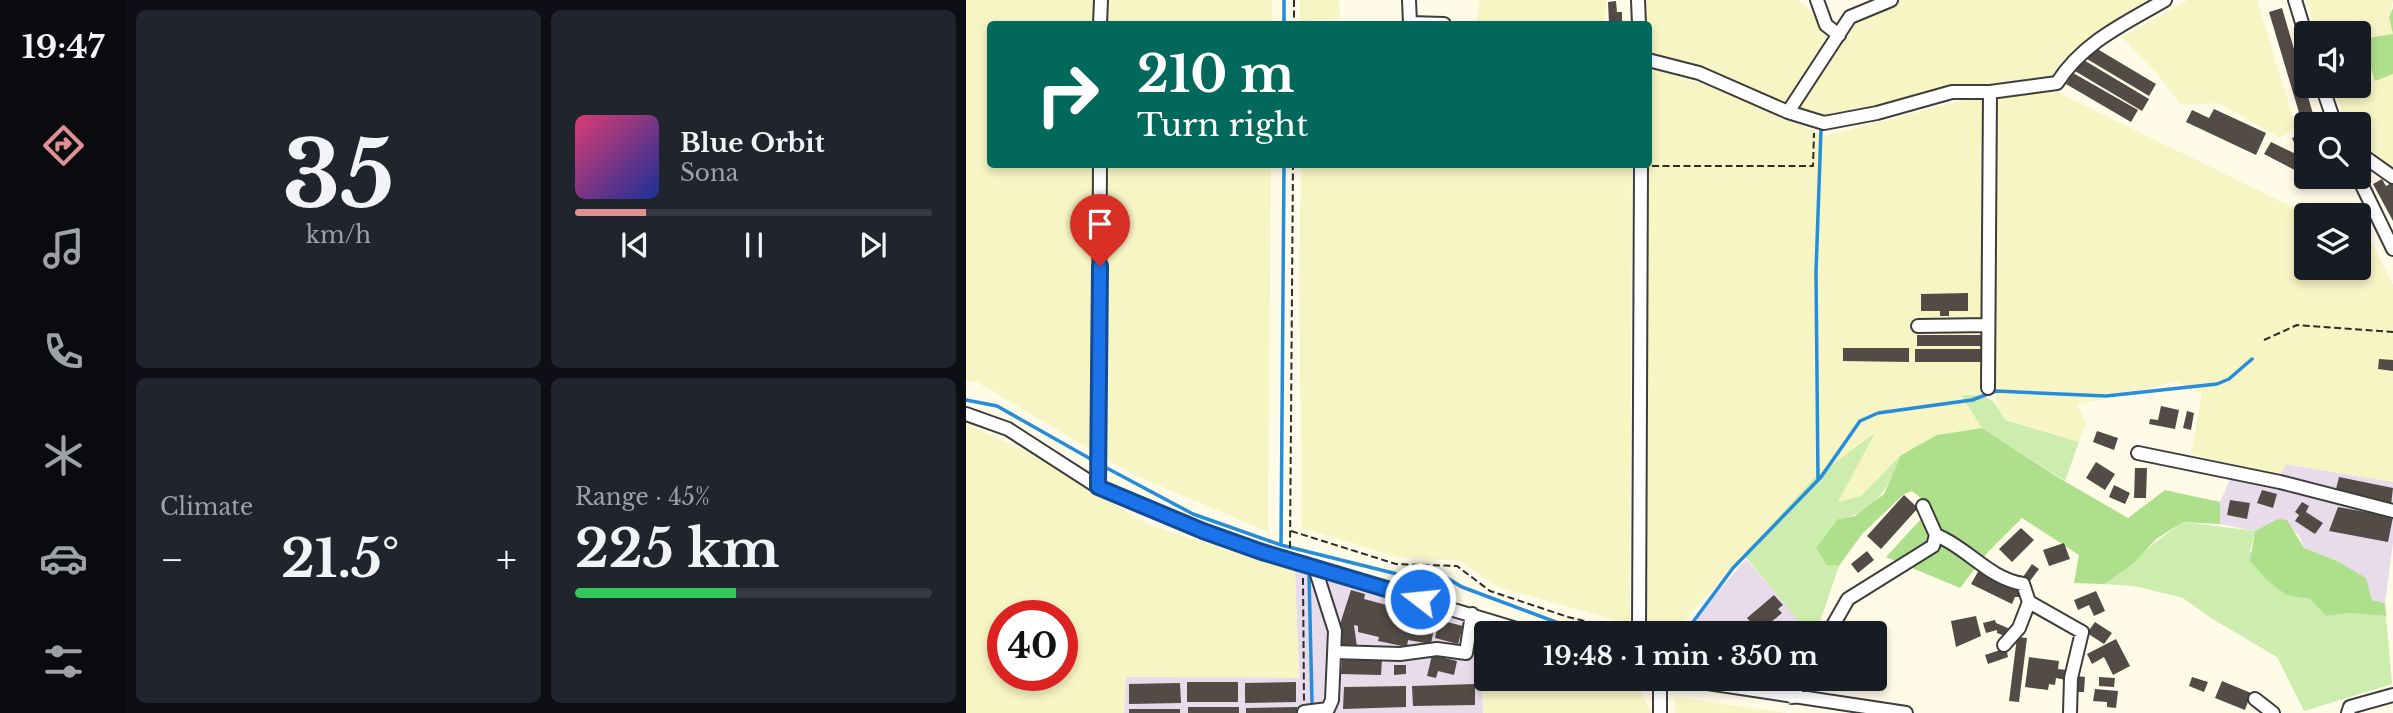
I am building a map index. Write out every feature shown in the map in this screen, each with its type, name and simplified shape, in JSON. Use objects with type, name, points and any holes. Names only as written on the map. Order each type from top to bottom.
[{"type":"street","points":[[1100,21],[1101,0]]},
{"type":"street","points":[[1409,0],[1410,21]]},
{"type":"street","points":[[1638,0],[1639,21]]},
{"type":"street","points":[[1817,0],[1826,25],[1839,35]]},
{"type":"street","points":[[1788,112],[1850,17],[1891,0]]},
{"type":"street","points":[[1652,61],[1699,73],[1788,112],[1824,123],[1877,113],[1952,92],[1990,92],[2057,83],[2071,61],[2081,53],[2102,37],[2165,0]]},
{"type":"street","points":[[2295,0],[2301,21]]},
{"type":"street","points":[[1988,388],[1990,92]]},
{"type":"street","points":[[2371,161],[2393,177]]},
{"type":"street","points":[[1099,481],[1100,168]]},
{"type":"street","points":[[1632,621],[1641,168]]},
{"type":"street","points":[[2364,189],[2393,249]]},
{"type":"street","points":[[1918,326],[1988,326]]},
{"type":"street","points":[[966,414],[1008,429],[1099,481],[1203,531],[1493,621]]},
{"type":"street","points":[[2138,453],[2280,482],[2393,511]]},
{"type":"street","points":[[1835,621],[1848,599],[1933,546],[1936,535],[1923,506]]},
{"type":"street","points":[[1936,535],[1952,542],[2007,581],[2023,584],[2029,602],[2019,628],[2004,645]]},
{"type":"street","points":[[1304,712],[1328,709],[1332,700],[1335,631],[1309,566]]},
{"type":"street","points":[[2029,602],[2082,632],[2071,678],[2070,713]]},
{"type":"street","points":[[1334,652],[1400,654],[1437,649],[1466,653],[1472,614]]},
{"type":"street","points":[[1660,691],[1660,713]]},
{"type":"street","points":[[1755,691],[1906,713]]},
{"type":"street","points":[[1792,697],[1795,691]]},
{"type":"street","points":[[2348,713],[2350,707],[2393,695]]},
{"type":"street","points":[[2255,699],[2273,713]]},
{"type":"path","points":[[1294,0],[1294,21]]},
{"type":"path","points":[[1652,165],[1813,166],[1814,131]]},
{"type":"path","points":[[1290,548],[1293,168]]},
{"type":"path","points":[[2264,340],[2297,325],[2393,332]]},
{"type":"path","points":[[1290,530],[1396,564],[1457,566],[1490,591],[1584,621]]},
{"type":"path","points":[[1304,712],[1309,566]]},
{"type":"shaded area","points":[[966,0],[1272,0],[1272,21],[987,21],[987,168],[1271,168],[1268,532],[1130,473],[977,382],[966,381]]},
{"type":"shaded area","points":[[1300,0],[1339,0],[1340,19],[1300,21]]},
{"type":"shaded area","points":[[1480,0],[1607,0],[1604,21],[1476,21]]},
{"type":"shaded area","points":[[1645,0],[1797,0],[1805,5],[1830,38],[1786,103],[1729,80],[1652,56],[1652,21],[1647,21]]},
{"type":"shaded area","points":[[1899,0],[2155,0],[2061,61],[2055,78],[1954,86],[1899,102],[1826,118],[1796,109],[1854,20]]},
{"type":"shaded area","points":[[2188,0],[2257,0],[2294,120],[2294,128],[2280,138],[2219,103],[2181,105],[2157,74],[2122,37]]},
{"type":"shaded area","points":[[2307,0],[2393,0],[2389,18],[2393,34],[2371,38],[2371,21],[2313,21]]},
{"type":"shaded area","points":[[1652,69],[1722,90],[1825,136],[1984,95],[1980,395],[1962,396],[1982,428],[1937,435],[1901,455],[1861,496],[1837,503],[1874,435],[1815,477],[1686,621],[1647,621],[1649,168],[1652,168]]},
{"type":"shaded area","points":[[2371,69],[2375,81],[2393,74],[2393,171],[2371,157],[2371,112],[2342,112],[2337,98],[2371,98]]},
{"type":"shaded area","points":[[2057,92],[2294,208],[2294,280],[2371,280],[2371,241],[2393,285],[2393,482],[2286,464],[2279,477],[2191,454],[2202,393],[2176,382],[2077,405],[2086,423],[2079,442],[2005,419],[1996,402],[1996,96]]},
{"type":"shaded area","points":[[1301,168],[1632,168],[1630,621],[1619,621],[1498,587],[1460,561],[1397,557],[1302,528],[1299,282]]},
{"type":"shaded area","points":[[966,424],[1030,453],[1147,524],[1295,571],[1299,678],[1126,677],[1124,713],[966,713]]},
{"type":"shaded area","points":[[2285,464],[2393,482],[2393,543],[2385,603],[2372,600],[2337,561],[2304,548],[2299,535],[2278,519],[2255,531],[2220,524],[2220,502],[2235,468],[2278,477]]},
{"type":"shaded area","points":[[1746,559],[1801,621],[1696,621]]},
{"type":"shaded area","points":[[1295,571],[1474,625],[1474,691],[1483,691],[1483,713],[1124,713],[1125,677],[1299,677]]},
{"type":"shaded area","points":[[1483,691],[1640,691],[1651,713],[1483,713]]},
{"type":"shaded area","points":[[1675,697],[1787,713],[1675,713]]},
{"type":"green space","points":[[2393,8],[2393,34],[2389,17]]},
{"type":"green space","points":[[2393,34],[2393,74],[2375,81],[2371,69],[2371,37]]},
{"type":"green space","points":[[1961,395],[1988,398],[1997,406],[2005,420],[2079,442],[2065,481],[1982,428]]},
{"type":"green space","points":[[1982,428],[2059,478],[2128,518],[2165,490],[2220,502],[2220,524],[2183,522],[2156,539],[2133,564],[2104,584],[2074,583],[2079,555],[2022,518],[1987,553],[1960,588],[1886,557],[1932,507],[1912,491],[1904,494],[1862,534],[1839,566],[1827,565],[1816,548],[1838,519],[1855,516],[1884,494],[1901,455],[1937,435]]},
{"type":"green space","points":[[1875,433],[1838,502],[1861,496],[1901,455],[1879,497],[1862,511],[1838,519],[1827,565],[1839,566],[1820,621],[1799,621],[1744,555],[1815,477]]},
{"type":"green space","points":[[2278,519],[2287,520],[2304,548],[2337,561],[2366,578],[2372,600],[2385,603],[2386,616],[2348,613],[2326,616],[2310,599],[2286,595],[2267,580],[2250,561],[2255,531]]},
{"type":"green space","points":[[2183,522],[2255,531],[2250,551],[2286,595],[2310,599],[2326,616],[2348,613],[2386,616],[2392,684],[2304,711],[2277,657],[2183,598],[2134,586],[2104,584]]},
{"type":"building","points":[[1616,1],[1617,12],[1622,12],[1622,21],[1609,21],[1608,2]]},
{"type":"building","points":[[2282,8],[2294,49],[2294,96],[2269,12]]},
{"type":"building","points":[[2094,47],[2156,84],[2149,96],[2087,59]]},
{"type":"building","points":[[2082,59],[2149,99],[2142,111],[2075,71]]},
{"type":"building","points":[[2073,73],[2138,110],[2131,122],[2066,84]]},
{"type":"building","points":[[2295,98],[2308,98],[2312,112],[2299,112]]},
{"type":"building","points":[[2214,109],[2266,133],[2256,155],[2186,122],[2192,110],[2209,118]]},
{"type":"building","points":[[2271,142],[2294,153],[2294,170],[2264,154]]},
{"type":"building","points":[[2382,179],[2386,186],[2393,182],[2393,221],[2373,184]]},
{"type":"building","points":[[1968,293],[1968,311],[1949,311],[1949,316],[1940,316],[1940,311],[1921,311],[1921,294]]},
{"type":"building","points":[[1917,335],[1984,335],[1984,346],[1917,346]]},
{"type":"building","points":[[1843,348],[1909,348],[1909,362],[1843,361]]},
{"type":"building","points":[[1915,349],[1984,349],[1983,362],[1915,362]]},
{"type":"building","points":[[2379,359],[2393,360],[2393,371],[2378,369]]},
{"type":"building","points":[[2161,406],[2179,410],[2175,429],[2149,424],[2150,419],[2158,420]]},
{"type":"building","points":[[2187,411],[2194,413],[2191,430],[2183,428]]},
{"type":"building","points":[[2097,431],[2118,438],[2114,450],[2093,442]]},
{"type":"building","points":[[2096,462],[2115,474],[2105,490],[2086,478]]},
{"type":"building","points":[[2135,468],[2147,468],[2146,498],[2134,498]]},
{"type":"building","points":[[2339,477],[2393,488],[2391,505],[2335,493]]},
{"type":"building","points":[[2114,485],[2130,493],[2125,504],[2109,497]]},
{"type":"building","points":[[2262,490],[2277,494],[2273,508],[2257,503]]},
{"type":"building","points":[[1904,495],[1918,508],[1881,549],[1867,536]]},
{"type":"building","points":[[2230,500],[2250,503],[2247,519],[2227,515]]},
{"type":"building","points":[[2302,502],[2309,506],[2306,512],[2323,523],[2315,534],[2295,521],[2299,515],[2295,512]]},
{"type":"building","points":[[2338,507],[2393,517],[2388,542],[2329,531]]},
{"type":"building","points":[[2021,528],[2034,540],[2012,562],[1999,549]]},
{"type":"building","points":[[2064,543],[2070,559],[2049,566],[2043,550]]},
{"type":"building","points":[[1867,551],[1874,560],[1858,573],[1851,564]]},
{"type":"building","points":[[2032,564],[2039,569],[2030,581],[2023,577]]},
{"type":"building","points":[[1979,570],[2021,589],[2020,597],[2015,597],[2012,604],[1971,584]]},
{"type":"building","points":[[1351,590],[1365,594],[1364,599],[1436,618],[1431,644],[1408,640],[1407,647],[1378,641],[1379,637],[1358,632],[1358,626],[1354,625],[1357,647],[1339,647],[1341,621]]},
{"type":"building","points":[[2096,591],[2105,611],[2094,616],[2089,605],[2078,610],[2074,600]]},
{"type":"building","points":[[1774,595],[1783,605],[1778,609],[1782,613],[1772,621],[1750,621],[1747,618]]},
{"type":"building","points":[[1976,616],[1981,636],[1956,647],[1951,621]]},
{"type":"building","points":[[1439,620],[1463,626],[1458,644],[1435,638]]},
{"type":"building","points":[[1995,620],[2008,628],[2005,636],[1997,633],[1997,630],[1986,633],[1983,623]]},
{"type":"building","points":[[2095,622],[2112,633],[2104,644],[2087,633]]},
{"type":"building","points":[[2017,637],[2027,638],[2019,702],[2009,701]]},
{"type":"building","points":[[2116,639],[2130,666],[2113,675],[2104,657],[2092,664],[2087,654]]},
{"type":"building","points":[[2006,648],[2008,657],[1988,664],[1985,655]]},
{"type":"building","points":[[1432,655],[1457,661],[1454,675],[1438,671],[1436,678],[1427,676]]},
{"type":"building","points":[[2029,657],[2059,661],[2058,669],[2067,670],[2066,680],[2056,678],[2055,685],[2049,684],[2048,690],[2025,687]]},
{"type":"building","points":[[1342,658],[1382,659],[1381,675],[1341,674]]},
{"type":"building","points":[[1394,665],[1406,665],[1406,674],[1394,675]]},
{"type":"building","points":[[2077,676],[2085,677],[2084,692],[2075,692]]},
{"type":"building","points":[[2099,677],[2115,678],[2114,687],[2099,686]]},
{"type":"building","points":[[2192,677],[2208,682],[2204,692],[2189,686]]},
{"type":"building","points":[[2222,681],[2251,693],[2245,710],[2215,698]]},
{"type":"building","points":[[1187,682],[1238,682],[1238,702],[1187,702]]},
{"type":"building","points":[[1296,682],[1296,702],[1245,703],[1245,683]]},
{"type":"building","points":[[1180,683],[1181,703],[1129,704],[1129,684]]},
{"type":"building","points":[[1474,684],[1475,705],[1413,706],[1412,686]]},
{"type":"building","points":[[1406,686],[1406,707],[1343,709],[1344,687]]},
{"type":"building","points":[[2095,689],[2118,691],[2116,708],[2107,707],[2107,702],[2093,701]]},
{"type":"building","points":[[1188,707],[1239,707],[1239,713],[1188,713]]},
{"type":"building","points":[[1297,707],[1297,713],[1246,713],[1246,708]]},
{"type":"building","points":[[1129,709],[1180,709],[1180,713],[1129,713]]},
{"type":"waterway","points":[[1284,0],[1284,21]]},
{"type":"waterway","points":[[1818,480],[1816,272],[1821,129]]},
{"type":"waterway","points":[[1281,545],[1284,168]]},
{"type":"waterway","points":[[1694,621],[1733,568],[1821,477],[1860,421],[1878,413],[1972,400],[1996,391],[2106,396],[2217,384],[2229,379],[2252,359]]},
{"type":"waterway","points":[[966,400],[997,406],[1096,462]]},
{"type":"waterway","points":[[1103,466],[1193,514],[1281,545],[1413,578],[1437,572],[1462,587],[1553,621]]},
{"type":"waterway","points":[[1309,576],[1312,702]]},
{"type":"route","points":[[1100,266],[1098,487],[1203,531],[1262,552],[1420,599]]}]
